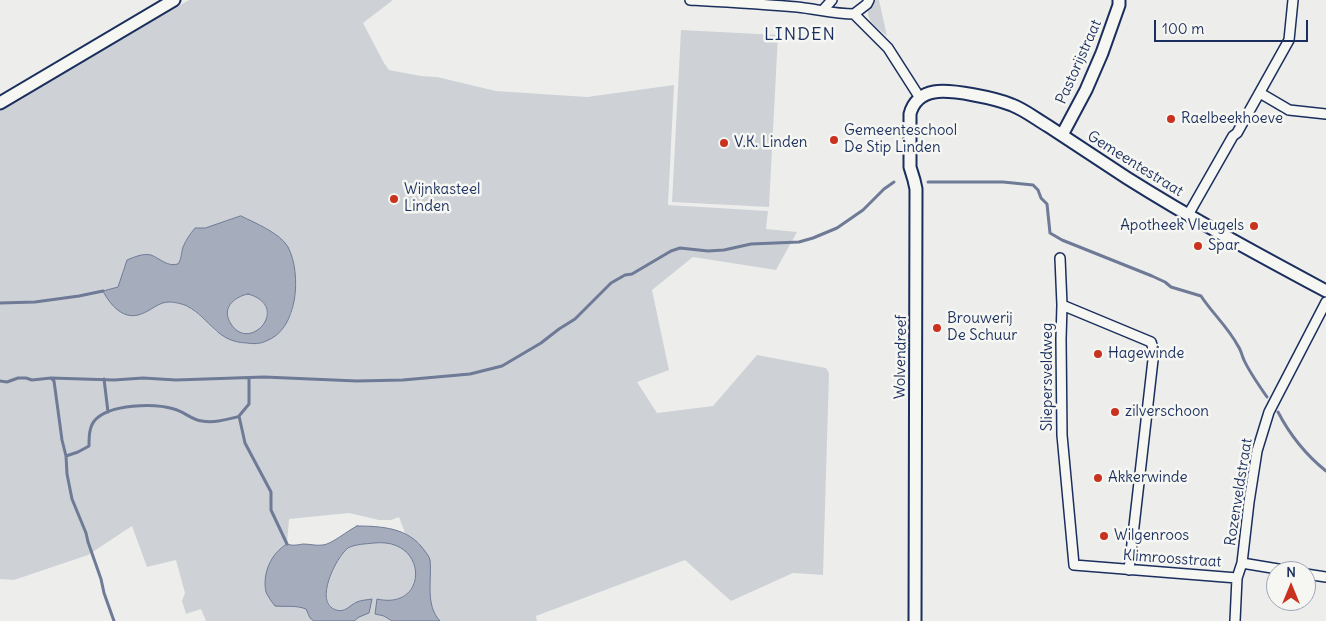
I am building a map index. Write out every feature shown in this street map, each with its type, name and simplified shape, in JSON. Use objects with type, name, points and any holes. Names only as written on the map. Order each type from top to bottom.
[{"type":"street","points":[[0,103],[174,0]]},
{"type":"street","points":[[690,0],[795,7],[839,14],[854,14],[867,4],[869,0]]},
{"type":"street","points":[[823,10],[832,0]]},
{"type":"street","name":"Pastorijstraat","points":[[1062,135],[1086,90],[1102,53],[1119,5],[1119,0]]},
{"type":"street","points":[[1188,215],[1289,40],[1294,0]]},
{"type":"street","points":[[854,14],[888,48],[918,94]]},
{"type":"street","name":"Gemeentestraat","points":[[918,94],[952,92],[998,100],[1024,110],[1188,215],[1326,290]]},
{"type":"street","points":[[1260,93],[1289,110],[1326,114]]},
{"type":"street","name":"Wolvendreef","points":[[915,621],[916,189],[910,167],[910,114],[918,94]]},
{"type":"street","points":[[1060,258],[1062,305]]},
{"type":"street","name":"Rozenveldstraat","points":[[1266,567],[1242,563],[1256,451],[1269,412],[1326,302]]},
{"type":"street","name":"Sliepersveldweg","points":[[1074,565],[1062,435],[1062,305],[1151,342],[1154,351],[1128,570]]},
{"type":"street","points":[[1235,621],[1237,578],[1242,563]]},
{"type":"street","name":"Klimroosstraat","points":[[1074,565],[1237,578]]},
{"type":"shaded area","points":[[189,0],[393,0],[363,23],[389,70],[437,77],[496,91],[587,97],[674,85],[668,205],[768,211],[766,229],[797,232],[776,270],[693,257],[652,290],[669,370],[637,382],[657,413],[713,406],[757,355],[826,368],[829,373],[823,575],[793,573],[731,601],[685,560],[536,616],[537,621],[440,621],[435,616],[432,608],[420,544],[405,533],[399,517],[391,520],[379,520],[349,513],[289,519],[287,544],[279,549],[268,567],[285,607],[299,606],[306,609],[310,618],[314,621],[206,621],[201,609],[186,614],[182,601],[185,593],[176,560],[147,567],[132,526],[88,555],[14,580],[0,579],[0,110]],"holes":[[[241,216],[276,236],[290,252],[295,276],[295,292],[293,309],[286,321],[242,343],[216,332],[205,320],[186,305],[168,302],[161,303],[140,315],[104,291],[118,287],[124,267],[149,254],[167,263],[178,264],[184,244],[195,228],[205,228]]]},
{"type":"shaded area","points":[[873,0],[879,0],[887,36],[874,26],[868,16],[868,10]]},
{"type":"shaded area","name":"V.K. Linden","points":[[681,30],[778,35],[769,207],[672,202]]},
{"type":"shaded area","points":[[247,294],[261,300],[267,314],[261,328],[247,334],[233,328],[227,314],[233,300]]},
{"type":"shaded area","points":[[378,542],[396,546],[408,553],[415,568],[414,583],[404,596],[396,600],[377,600],[375,614],[384,616],[392,621],[354,621],[359,617],[349,607],[338,610],[329,604],[327,587],[330,577],[339,558],[345,551],[364,543]]},
{"type":"water","points":[[241,216],[273,233],[288,247],[295,272],[296,286],[291,314],[277,335],[259,343],[237,342],[228,339],[185,305],[165,302],[135,316],[118,310],[106,296],[103,291],[118,287],[127,260],[151,255],[167,264],[178,264],[183,247],[191,233],[195,228],[205,228]],"holes":[[[248,294],[261,300],[267,308],[267,317],[263,325],[256,331],[248,334],[239,332],[228,319],[227,313],[230,304]]]},
{"type":"water","points":[[357,526],[394,530],[411,537],[418,543],[430,560],[432,608],[440,621],[392,621],[384,616],[375,614],[377,599],[394,600],[406,594],[413,585],[416,573],[413,561],[405,551],[392,544],[361,544],[348,548],[338,560],[333,570],[329,580],[326,599],[329,606],[339,611],[359,601],[372,599],[369,613],[354,621],[314,621],[310,618],[306,609],[275,606],[266,592],[265,578],[272,558],[281,548],[287,544],[327,544]]},
{"type":"waterway","points":[[0,381],[7,382],[18,378],[32,380],[51,378],[176,380],[264,377],[357,381],[403,380],[470,374],[502,366],[541,343],[575,319],[611,283],[625,275],[632,274],[671,251],[680,248],[708,251],[724,250],[751,244],[799,242],[813,238],[837,228],[863,210],[884,189],[894,182]]},
{"type":"waterway","points":[[928,182],[1003,182],[1033,185],[1047,204],[1050,233],[1062,240],[1152,276],[1171,287],[1201,296],[1234,339],[1249,369],[1267,397]]},
{"type":"waterway","points":[[0,303],[35,302],[103,291]]},
{"type":"waterway","points":[[249,378],[249,404],[239,416],[245,443],[271,492],[271,510],[287,544]]},
{"type":"waterway","points":[[52,379],[54,381],[72,499],[86,533],[114,621]]},
{"type":"waterway","points":[[104,379],[108,412]]},
{"type":"waterway","points":[[66,456],[89,446],[90,429],[95,420],[102,415],[121,408],[133,406],[165,407],[206,422],[237,417]]},
{"type":"waterway","points":[[1278,412],[1299,444],[1326,471]]},
{"type":"place","name":"Raelbeekhoeve","points":[[1171,119]]},
{"type":"place","name":"Gemeenteschool De Stip Linden","points":[[834,140]]},
{"type":"place","name":"V.K. Linden","points":[[724,143]]},
{"type":"place","name":"Wijnkasteel Linden","points":[[394,199]]},
{"type":"place","name":"Apotheek Vleugels","points":[[1254,226]]},
{"type":"place","name":"Spar","points":[[1198,246]]},
{"type":"place","name":"Brouwerij De Schuur","points":[[937,328]]},
{"type":"place","name":"Hagewinde","points":[[1098,354]]},
{"type":"place","name":"zilverschoon","points":[[1115,412]]},
{"type":"place","name":"Akkerwinde","points":[[1098,478]]},
{"type":"place","name":"Wilgenroos","points":[[1104,536]]},
{"type":"district","name":"LINDEN","points":[[800,35]]}]
